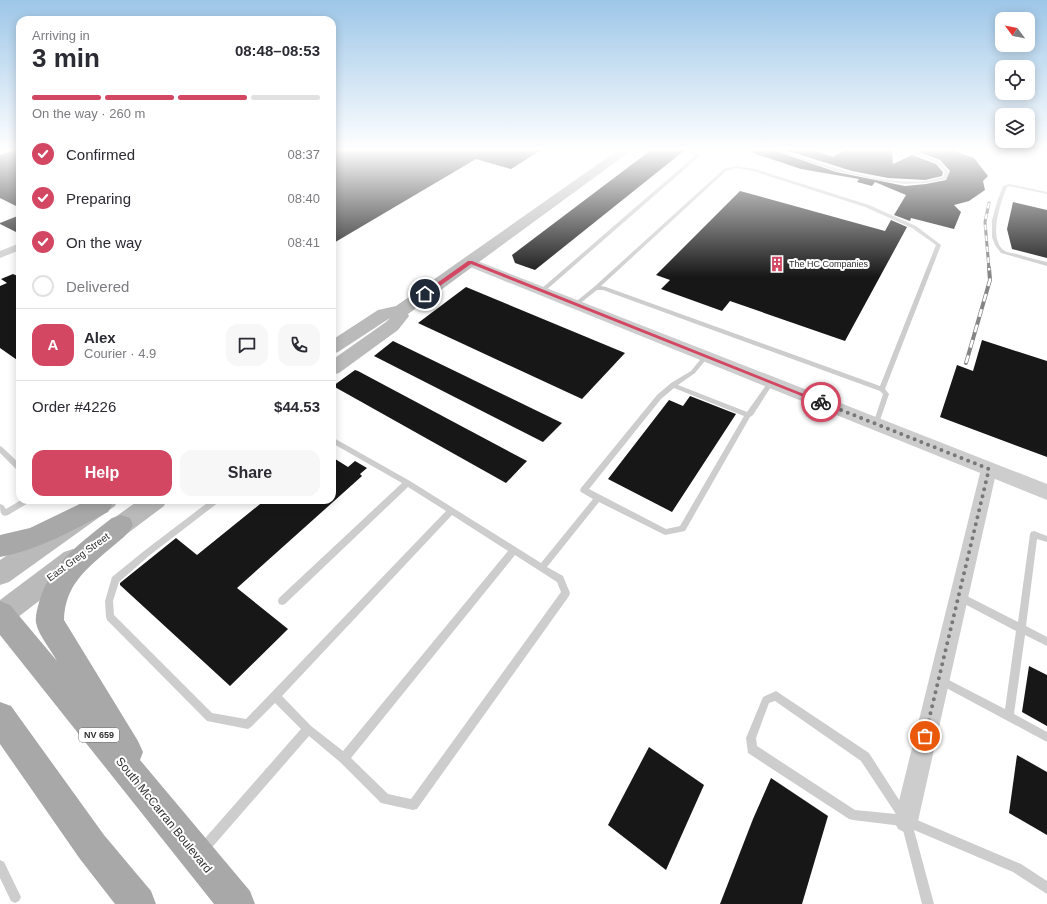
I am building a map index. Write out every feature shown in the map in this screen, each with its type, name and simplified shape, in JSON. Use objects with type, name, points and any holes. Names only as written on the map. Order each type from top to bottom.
[{"type":"main road","points":[[336,346],[384,314],[402,310],[567,192]]},
{"type":"main road","points":[[336,366],[392,326],[398,320],[402,310]]},
{"type":"main road","points":[[0,546],[21,542],[101,504]]},
{"type":"main road","points":[[0,574],[102,504]]},
{"type":"main road","name":"East Greg Street","points":[[0,614],[151,504]]},
{"type":"main road","points":[[122,525],[86,554],[59,582],[50,606],[50,623],[166,818]]},
{"type":"main road","name":"South McCarran Boulevard","points":[[0,614],[237,904]]},
{"type":"main road","points":[[0,717],[92,847],[138,904]]},
{"type":"street","points":[[0,255],[16,248]]},
{"type":"street","points":[[470,262],[1047,492]]},
{"type":"street","points":[[906,821],[938,679],[989,469]]},
{"type":"lane","points":[[543,290],[656,192]]},
{"type":"lane","points":[[576,304],[596,288],[701,192]]},
{"type":"lane","points":[[824,192],[867,206],[914,227],[939,245],[882,389]]},
{"type":"lane","points":[[1003,192],[996,215],[994,228],[997,247],[1003,252],[1047,264]]},
{"type":"lane","points":[[596,288],[604,288],[882,389],[886,394],[876,424]]},
{"type":"lane","points":[[706,356],[693,372],[659,397],[584,490],[664,532],[682,529],[748,415],[751,413],[771,382]]},
{"type":"lane","points":[[674,385],[748,415]]},
{"type":"lane","points":[[276,696],[308,729],[344,758],[384,798],[413,805],[566,593],[560,579],[542,567],[406,483],[336,442]]},
{"type":"lane","points":[[0,449],[16,464]]},
{"type":"lane","points":[[282,601],[406,483]]},
{"type":"lane","points":[[542,567],[598,498]]},
{"type":"lane","points":[[0,507],[5,512],[20,504]]},
{"type":"lane","points":[[211,504],[115,580],[109,601],[110,617],[210,718],[248,724],[451,511]]},
{"type":"lane","points":[[1009,717],[1034,534],[1047,538]]},
{"type":"lane","points":[[344,758],[514,550]]},
{"type":"lane","points":[[958,596],[1047,642]]},
{"type":"lane","points":[[938,679],[1047,737]]},
{"type":"lane","points":[[928,904],[906,821],[865,756],[776,696],[766,700],[751,738],[752,749],[853,815],[906,821],[1017,868],[1047,888]]},
{"type":"lane","points":[[197,856],[308,729]]},
{"type":"lane","points":[[0,866],[15,897]]},
{"type":"building","points":[[0,192],[16,192],[16,206],[0,198]]},
{"type":"building","points":[[336,192],[420,192],[336,242]]},
{"type":"building","points":[[595,192],[632,192],[535,270],[515,263],[512,255]]},
{"type":"building","name":"The HC Companies","points":[[739,192],[744,192],[885,231],[891,220],[907,227],[845,341],[730,301],[722,311],[661,289],[670,280],[656,275]]},
{"type":"building","points":[[899,192],[982,192],[969,201],[954,205],[961,212],[954,229],[911,218],[910,221],[894,215],[906,195]]},
{"type":"building","points":[[1013,202],[1047,210],[1047,258],[1012,249],[1007,229]]},
{"type":"building","points":[[16,217],[16,232],[0,224]]},
{"type":"building","points":[[13,274],[16,275],[16,359],[0,348],[0,286],[7,283],[1,279]]},
{"type":"building","points":[[466,287],[625,353],[582,399],[418,323]]},
{"type":"building","points":[[982,340],[1047,361],[1047,457],[940,417],[957,365],[973,371]]},
{"type":"building","points":[[393,341],[562,423],[543,442],[374,356]]},
{"type":"building","points":[[355,370],[358,371],[527,461],[506,483],[336,388],[336,384]]},
{"type":"building","points":[[690,396],[736,414],[672,512],[608,479],[669,400],[683,406]]},
{"type":"building","points":[[336,460],[348,467],[355,461],[367,468],[360,474],[362,476],[336,499]]},
{"type":"building","points":[[260,504],[331,504],[237,588],[288,629],[230,686],[120,585],[120,583],[176,538],[197,555]]},
{"type":"building","points":[[1029,666],[1047,675],[1047,726],[1022,712]]},
{"type":"building","points":[[649,747],[704,785],[666,870],[608,825]]},
{"type":"building","points":[[1017,755],[1047,772],[1047,835],[1009,813]]},
{"type":"building","points":[[771,778],[828,816],[802,904],[720,904],[753,819]]},
{"type":"railway","points":[[989,203],[985,222],[989,269]]},
{"type":"railway","points":[[966,363],[990,280],[989,268]]},
{"type":"way so far","points":[[821,402],[989,469],[983,488],[925,736]]},
{"type":"place","name":"The HC Companies","points":[[777,264]]},
{"type":"route","points":[[425,294],[470,262],[821,402]]}]
